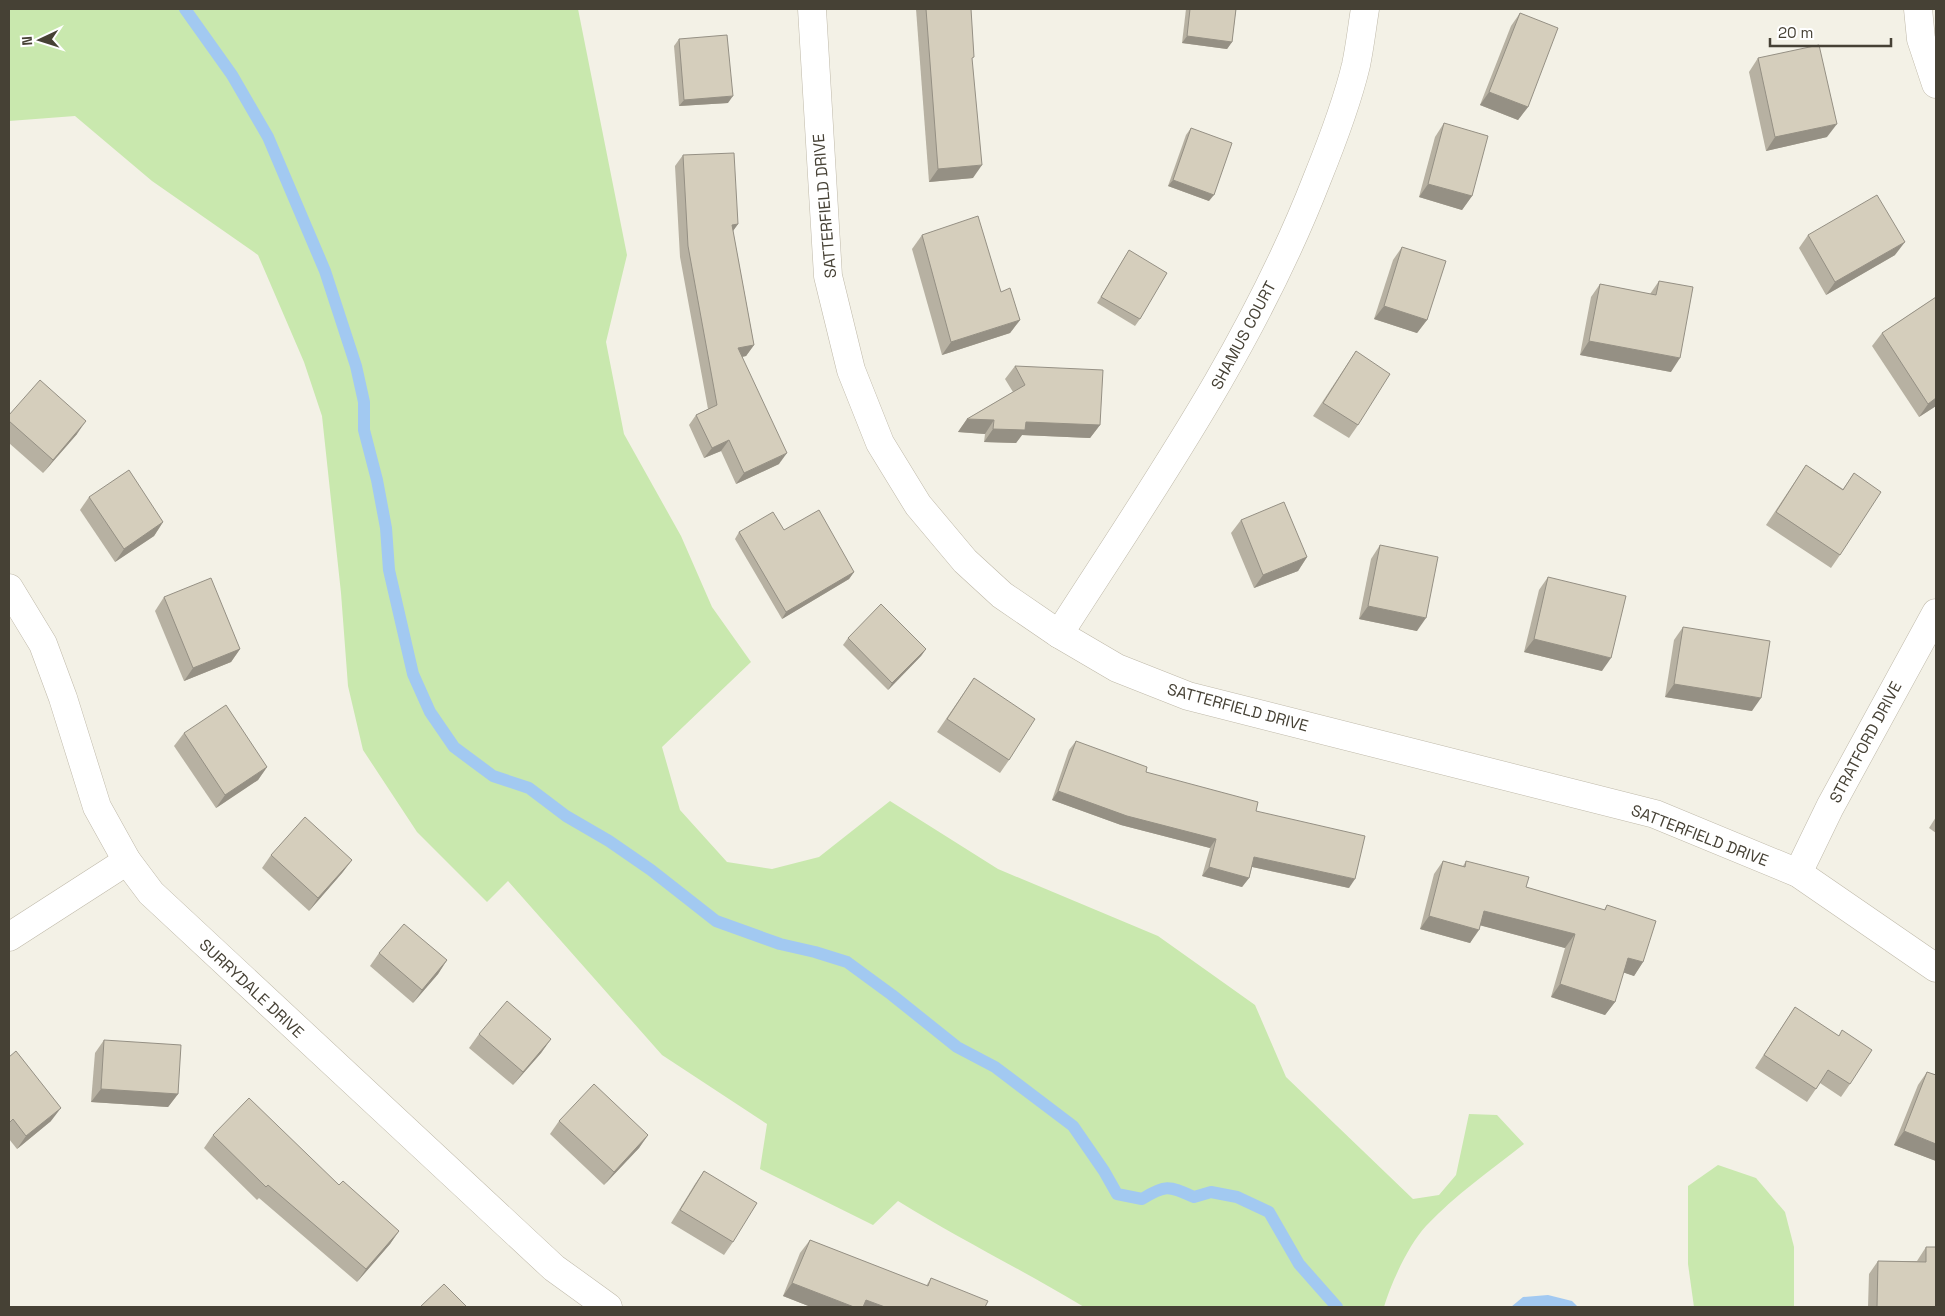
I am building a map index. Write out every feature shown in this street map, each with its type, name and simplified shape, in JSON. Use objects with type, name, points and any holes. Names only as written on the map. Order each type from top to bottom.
[{"type":"street","name":"SATTERFIELD DRIVE","points":[[812,9],[828,276],[855,380],[880,443],[918,505],[965,561],[1002,595],[1059,634],[1117,668],[1188,696],[1655,814],[1798,873],[1936,968]]},
{"type":"street","name":"SHAMUS COURT","points":[[1059,634],[1205,405],[1249,329],[1297,231],[1329,149],[1356,65],[1365,9]]},
{"type":"street","points":[[1918,9],[1921,39],[1936,84]]},
{"type":"street","name":"SURRYDALE DRIVE","points":[[9,588],[43,644],[63,698],[97,807],[127,861],[151,893],[554,1268],[608,1307]]},
{"type":"street","name":"STRATFORD DRIVE","points":[[1798,873],[1830,807],[1936,613]]},
{"type":"street","points":[[9,937],[127,861]]},
{"type":"green space","points":[[9,9],[578,9],[627,255],[606,342],[624,434],[681,536],[712,607],[751,662],[662,747],[680,810],[727,862],[772,869],[819,857],[890,801],[998,869],[1158,936],[1255,1005],[1286,1077],[1413,1199],[1439,1195],[1456,1175],[1469,1114],[1497,1115],[1524,1144],[1461,1193],[1426,1226],[1413,1243],[1401,1264],[1384,1307],[1084,1307],[898,1201],[873,1225],[760,1169],[767,1124],[662,1055],[508,881],[487,902],[417,832],[363,750],[348,686],[341,593],[322,416],[304,362],[258,255],[152,181],[75,116],[9,121]]},
{"type":"green space","points":[[1718,1165],[1756,1178],[1785,1212],[1794,1247],[1794,1307],[1694,1307],[1688,1264],[1688,1186]]},
{"type":"water","points":[[1548,1295],[1572,1301],[1578,1307],[1511,1307],[1523,1297]]},
{"type":"building","points":[[926,9],[971,9],[974,57],[972,58],[982,165],[938,169]]},
{"type":"building","points":[[1190,9],[1236,9],[1232,42],[1187,36]]},
{"type":"building","points":[[1520,13],[1558,28],[1528,107],[1489,92]]},
{"type":"building","points":[[727,35],[733,96],[684,100],[679,39]]},
{"type":"building","points":[[1819,45],[1837,124],[1775,137],[1758,58]]},
{"type":"building","points":[[1444,123],[1488,136],[1472,196],[1428,184]]},
{"type":"building","points":[[1191,128],[1232,143],[1214,195],[1173,180]]},
{"type":"building","points":[[734,153],[738,224],[732,225],[754,345],[738,348],[787,453],[744,473],[729,440],[712,448],[696,415],[717,405],[688,246],[683,155]]},
{"type":"building","points":[[1877,195],[1905,242],[1835,282],[1808,235]]},
{"type":"building","points":[[978,216],[1001,292],[1010,288],[1020,320],[951,342],[922,235]]},
{"type":"building","points":[[1402,247],[1446,261],[1427,320],[1384,306]]},
{"type":"building","points":[[1129,250],[1167,273],[1140,319],[1101,297]]},
{"type":"building","points":[[1659,281],[1693,287],[1680,358],[1589,341],[1600,284],[1656,295]]},
{"type":"building","points":[[1936,297],[1936,398],[1928,404],[1882,333]]},
{"type":"building","points":[[1356,351],[1390,374],[1358,425],[1323,403]]},
{"type":"building","points":[[1015,366],[1103,370],[1100,425],[1026,422],[1025,430],[993,429],[994,420],[967,419],[1025,385]]},
{"type":"building","points":[[40,380],[86,421],[53,460],[9,421],[9,415]]},
{"type":"building","points":[[1806,465],[1843,490],[1854,473],[1881,492],[1840,555],[1776,512]]},
{"type":"building","points":[[129,470],[163,522],[124,549],[89,497]]},
{"type":"building","points":[[1284,502],[1307,557],[1263,575],[1241,520]]},
{"type":"building","points":[[819,510],[854,572],[786,612],[739,532],[773,512],[784,530]]},
{"type":"building","points":[[1380,545],[1438,557],[1426,618],[1368,606]]},
{"type":"building","points":[[1548,577],[1626,596],[1611,658],[1534,639]]},
{"type":"building","points":[[211,578],[240,649],[193,668],[164,597]]},
{"type":"building","points":[[881,604],[926,649],[892,683],[848,638]]},
{"type":"building","points":[[1683,627],[1770,641],[1761,698],[1674,684]]},
{"type":"building","points":[[974,678],[1035,719],[1009,760],[947,719]]},
{"type":"building","points":[[226,705],[267,767],[225,795],[184,733]]},
{"type":"building","points":[[1076,741],[1147,767],[1146,772],[1258,802],[1256,811],[1365,836],[1355,879],[1254,857],[1249,878],[1209,867],[1216,839],[1127,816],[1058,791]]},
{"type":"building","points":[[305,817],[352,860],[318,898],[271,855]]},
{"type":"building","points":[[1443,861],[1465,867],[1466,861],[1529,877],[1526,887],[1605,910],[1607,905],[1656,921],[1643,962],[1628,958],[1615,1002],[1560,984],[1575,934],[1484,911],[1479,930],[1429,916]]},
{"type":"building","points":[[404,924],[447,960],[422,990],[379,953]]},
{"type":"building","points":[[507,1001],[551,1039],[523,1072],[479,1034]]},
{"type":"building","points":[[1795,1007],[1839,1036],[1842,1030],[1872,1050],[1850,1084],[1828,1070],[1816,1089],[1764,1055]]},
{"type":"building","points":[[104,1040],[181,1045],[178,1094],[101,1089]]},
{"type":"building","points":[[16,1051],[61,1108],[26,1136],[13,1119],[9,1123],[9,1057]]},
{"type":"building","points":[[1927,1072],[1936,1075],[1936,1144],[1904,1131]]},
{"type":"building","points":[[594,1084],[648,1135],[614,1172],[559,1121]]},
{"type":"building","points":[[249,1098],[339,1185],[343,1181],[399,1231],[366,1269],[268,1185],[266,1187],[213,1135]]},
{"type":"building","points":[[704,1171],[757,1203],[733,1242],[680,1210]]},
{"type":"building","points":[[810,1240],[928,1286],[931,1278],[988,1301],[985,1307],[885,1307],[866,1300],[863,1307],[854,1307],[792,1283]]},
{"type":"building","points":[[1926,1247],[1936,1247],[1936,1307],[1877,1307],[1878,1261],[1926,1262]]},
{"type":"building","points":[[444,1284],[467,1307],[420,1307]]},
{"type":"waterway","points":[[185,9],[232,75],[268,137],[325,271],[356,366],[364,402],[364,430],[377,480],[386,528],[389,570],[413,674],[430,712],[454,747],[493,776],[529,788],[566,816],[609,841],[651,870],[716,921],[780,944],[847,962],[957,1047],[995,1067],[1073,1126],[1104,1171],[1117,1194],[1142,1199],[1157,1191],[1168,1188],[1194,1197],[1211,1192],[1237,1197],[1269,1212],[1299,1264],[1337,1307]]}]
